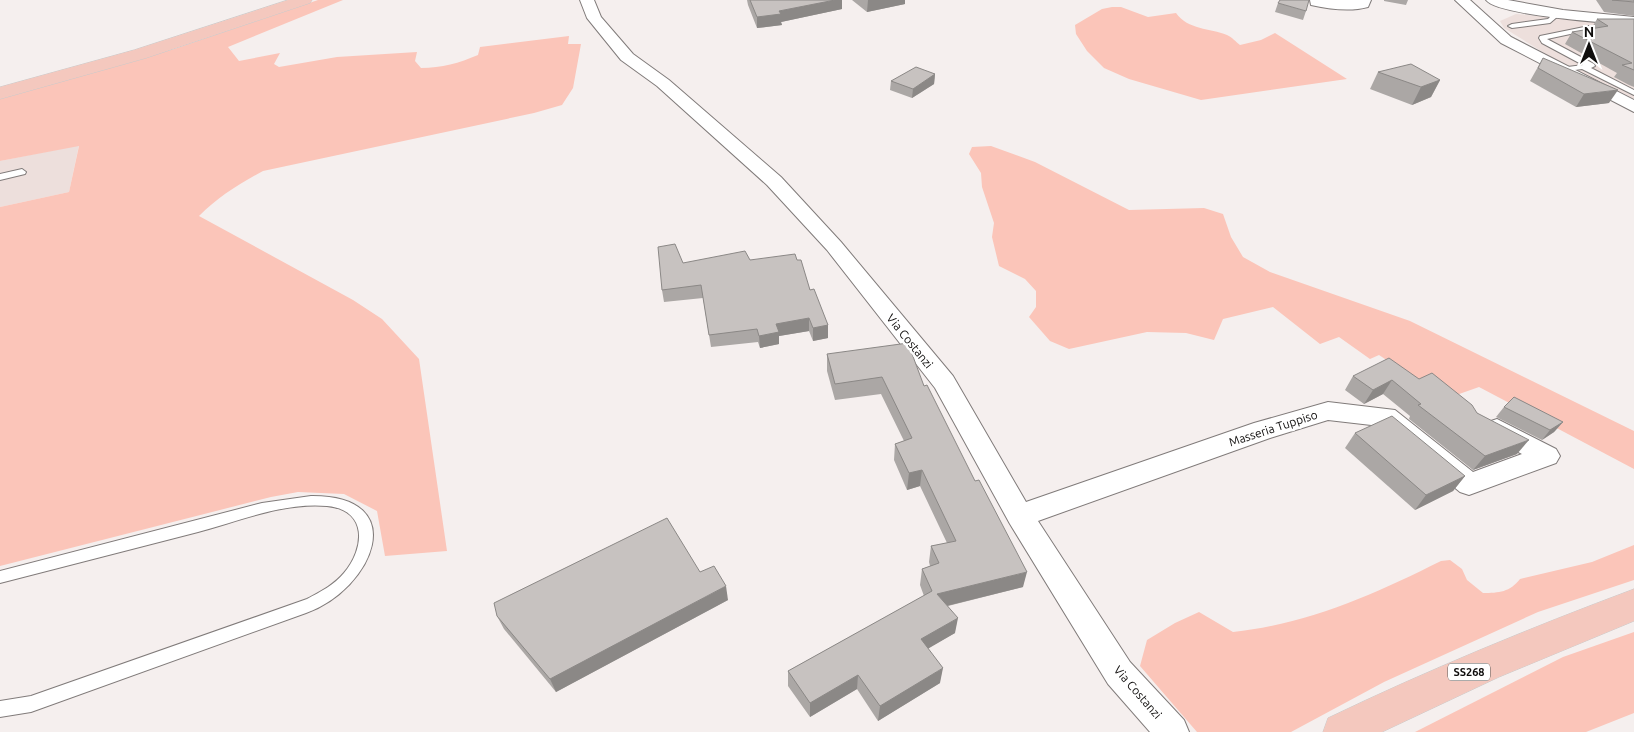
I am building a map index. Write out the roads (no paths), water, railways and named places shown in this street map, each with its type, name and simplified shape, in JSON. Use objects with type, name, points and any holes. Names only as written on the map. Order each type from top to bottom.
[{"type":"highway","points":[[0,85],[172,36],[281,0]]},
{"type":"highway","points":[[0,93],[149,51],[304,0]]},
{"type":"highway","points":[[0,80],[59,69]]},
{"type":"highway","name":"SS268","points":[[1342,732],[1400,702],[1514,652],[1634,606]]},
{"type":"street","name":"Via Costanzi","points":[[587,0],[594,18],[626,57],[663,83],[774,181],[834,246],[944,382],[1020,516],[1119,673],[1172,732]]},
{"type":"street","points":[[1317,0],[1316,2],[1333,5],[1363,4],[1364,0]]},
{"type":"street","points":[[1462,0],[1488,21],[1495,32],[1506,40],[1560,70],[1634,107]]},
{"type":"street","points":[[1493,0],[1519,8],[1552,13],[1634,20]]},
{"type":"street","points":[[1488,21],[1504,12],[1519,8]]},
{"type":"street","name":"Masseria Tuppiso","points":[[1020,516],[1263,430],[1328,410],[1386,417],[1469,484],[1547,456],[1476,418]]},
{"type":"lane","points":[[1512,26],[1550,22],[1554,17],[1552,13]]},
{"type":"lane","points":[[1560,70],[1591,66],[1545,41],[1543,38],[1589,28],[1634,28]]},
{"type":"lane","points":[[1584,67],[1634,93]]},
{"type":"lane","points":[[0,177],[22,172]]},
{"type":"lane","points":[[0,577],[258,510],[313,501],[342,503],[352,508],[361,516],[366,526],[368,538],[366,550],[350,576],[338,588],[306,607],[31,704],[0,708]]}]
